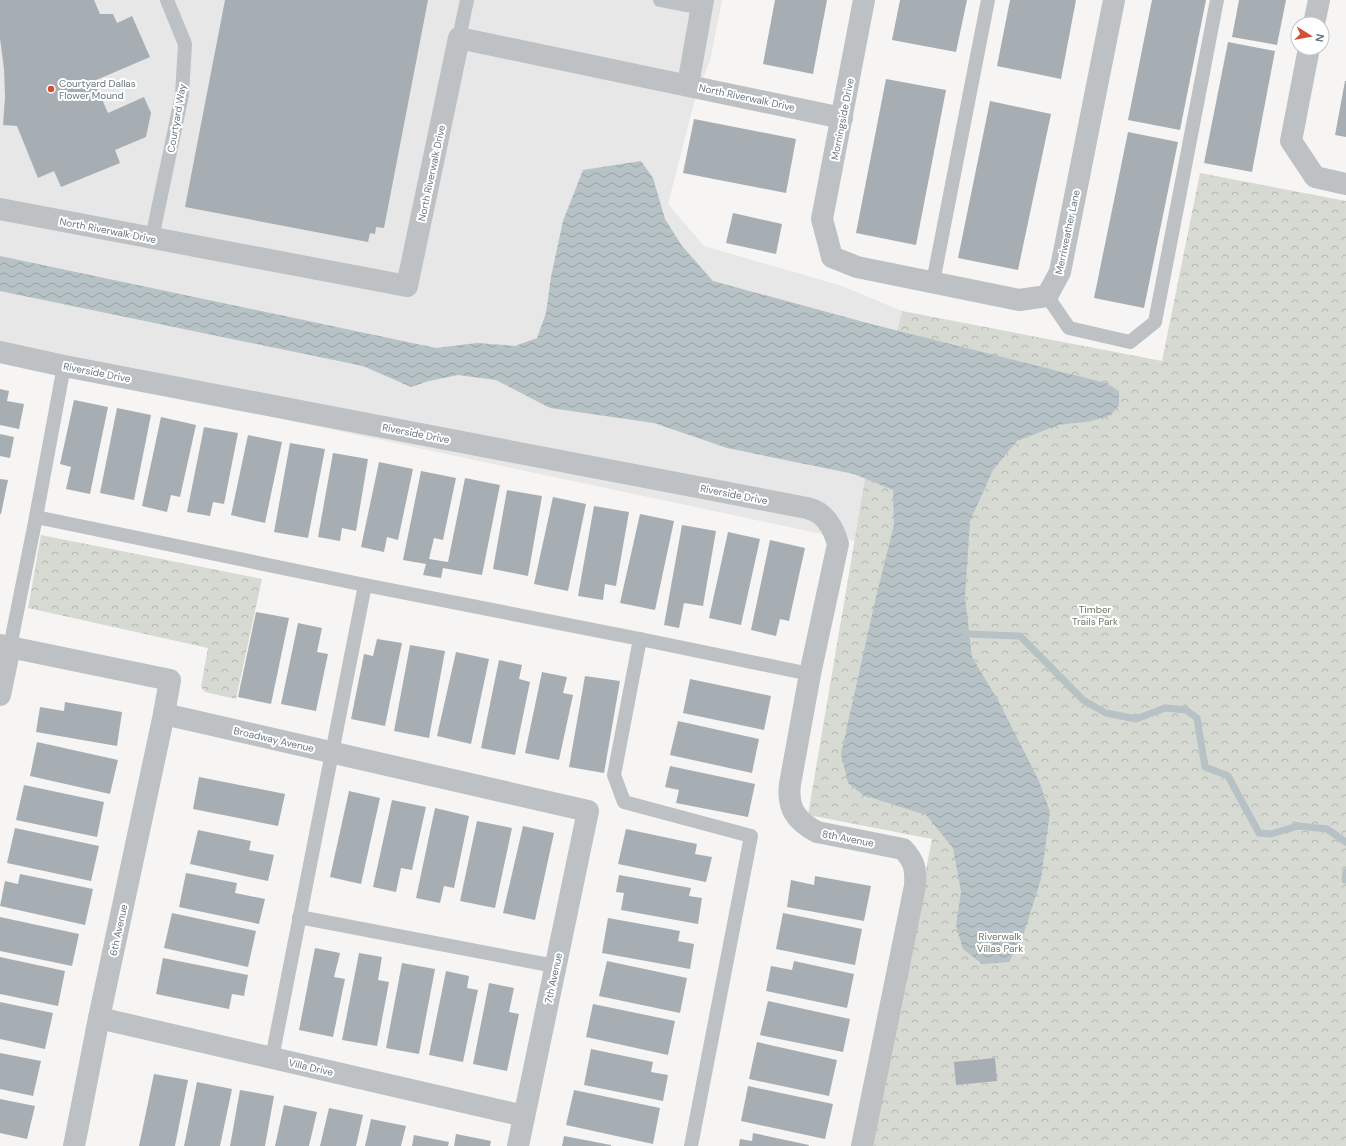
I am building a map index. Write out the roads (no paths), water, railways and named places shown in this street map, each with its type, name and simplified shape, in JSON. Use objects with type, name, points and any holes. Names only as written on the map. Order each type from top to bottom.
[{"type":"street","name":"Morningside Drive","points":[[864,0],[822,219],[832,257],[857,267],[933,282]]},
{"type":"street","name":"Merriweather Lane","points":[[1047,296],[1060,272],[1114,0]]},
{"type":"street","points":[[1316,16],[1319,0]]},
{"type":"street","points":[[688,85],[702,4]]},
{"type":"street","name":"North Riverwalk Drive","points":[[0,209],[407,286],[459,38],[842,118]]},
{"type":"street","points":[[1307,56],[1291,141],[1315,177],[1346,184]]},
{"type":"street","points":[[933,282],[1019,300],[1047,296]]},
{"type":"street","name":"Riverside Drive","points":[[0,352],[64,366],[807,508],[819,512],[827,521]]},
{"type":"street","name":"8th Avenue","points":[[827,521],[835,533],[838,544],[810,674],[790,784],[790,798],[793,811],[798,819],[806,826],[817,832],[903,849],[910,856],[916,873],[915,886],[862,1146]]},
{"type":"street","points":[[0,695],[5,646],[170,680],[164,714]]},
{"type":"street","name":"Broadway Avenue","points":[[164,714],[588,811]]},
{"type":"street","name":"6th Avenue","points":[[74,1146],[99,1018],[164,714]]},
{"type":"street","name":"7th Avenue","points":[[518,1146],[588,811]]},
{"type":"street","name":"Villa Drive","points":[[99,1018],[524,1116]]},
{"type":"lane","name":"Courtyard Way","points":[[152,238],[182,88],[185,44],[167,0]]},
{"type":"lane","points":[[459,38],[467,0]]},
{"type":"lane","points":[[660,0],[702,4]]},
{"type":"lane","points":[[933,282],[988,0]]},
{"type":"lane","points":[[1047,296],[1069,328],[1130,342],[1155,322],[1217,0]]},
{"type":"lane","points":[[5,646],[36,517],[64,366]]},
{"type":"lane","points":[[36,517],[365,585],[810,674]]},
{"type":"lane","points":[[272,1058],[365,585]]},
{"type":"lane","points":[[640,639],[614,775],[624,802],[751,836],[691,1146]]},
{"type":"lane","points":[[299,917],[555,966]]},
{"type":"water","points":[[641,161],[653,178],[665,219],[682,246],[713,281],[871,324],[1106,383],[1119,391],[1119,405],[1111,415],[1092,421],[1058,425],[1017,441],[993,470],[970,521],[965,597],[972,657],[999,702],[1039,781],[1050,812],[1041,879],[1023,936],[1009,962],[982,964],[963,949],[956,925],[961,892],[953,848],[926,815],[863,795],[848,783],[841,754],[876,597],[894,525],[893,490],[854,474],[727,448],[654,423],[550,408],[496,380],[458,375],[429,381],[411,387],[363,366],[0,291],[0,256],[436,348],[477,343],[515,346],[537,338],[546,313],[551,277],[563,221],[583,170]]},
{"type":"waterway","points":[[961,630],[969,634],[1020,636],[1083,700],[1106,713],[1136,719],[1165,708],[1186,710],[1197,718],[1205,767],[1228,776],[1259,833],[1271,834],[1298,826],[1327,829],[1346,842]]},
{"type":"waterway","points":[[1346,872],[1346,880]]},
{"type":"place","name":"Courtyard Dallas Flower Mound","points":[[51,89]]},
{"type":"park label","name":"Timber Trails Park","points":[[1095,614]]},
{"type":"park label","name":"Riverwalk Villas Park","points":[[1000,942]]}]
